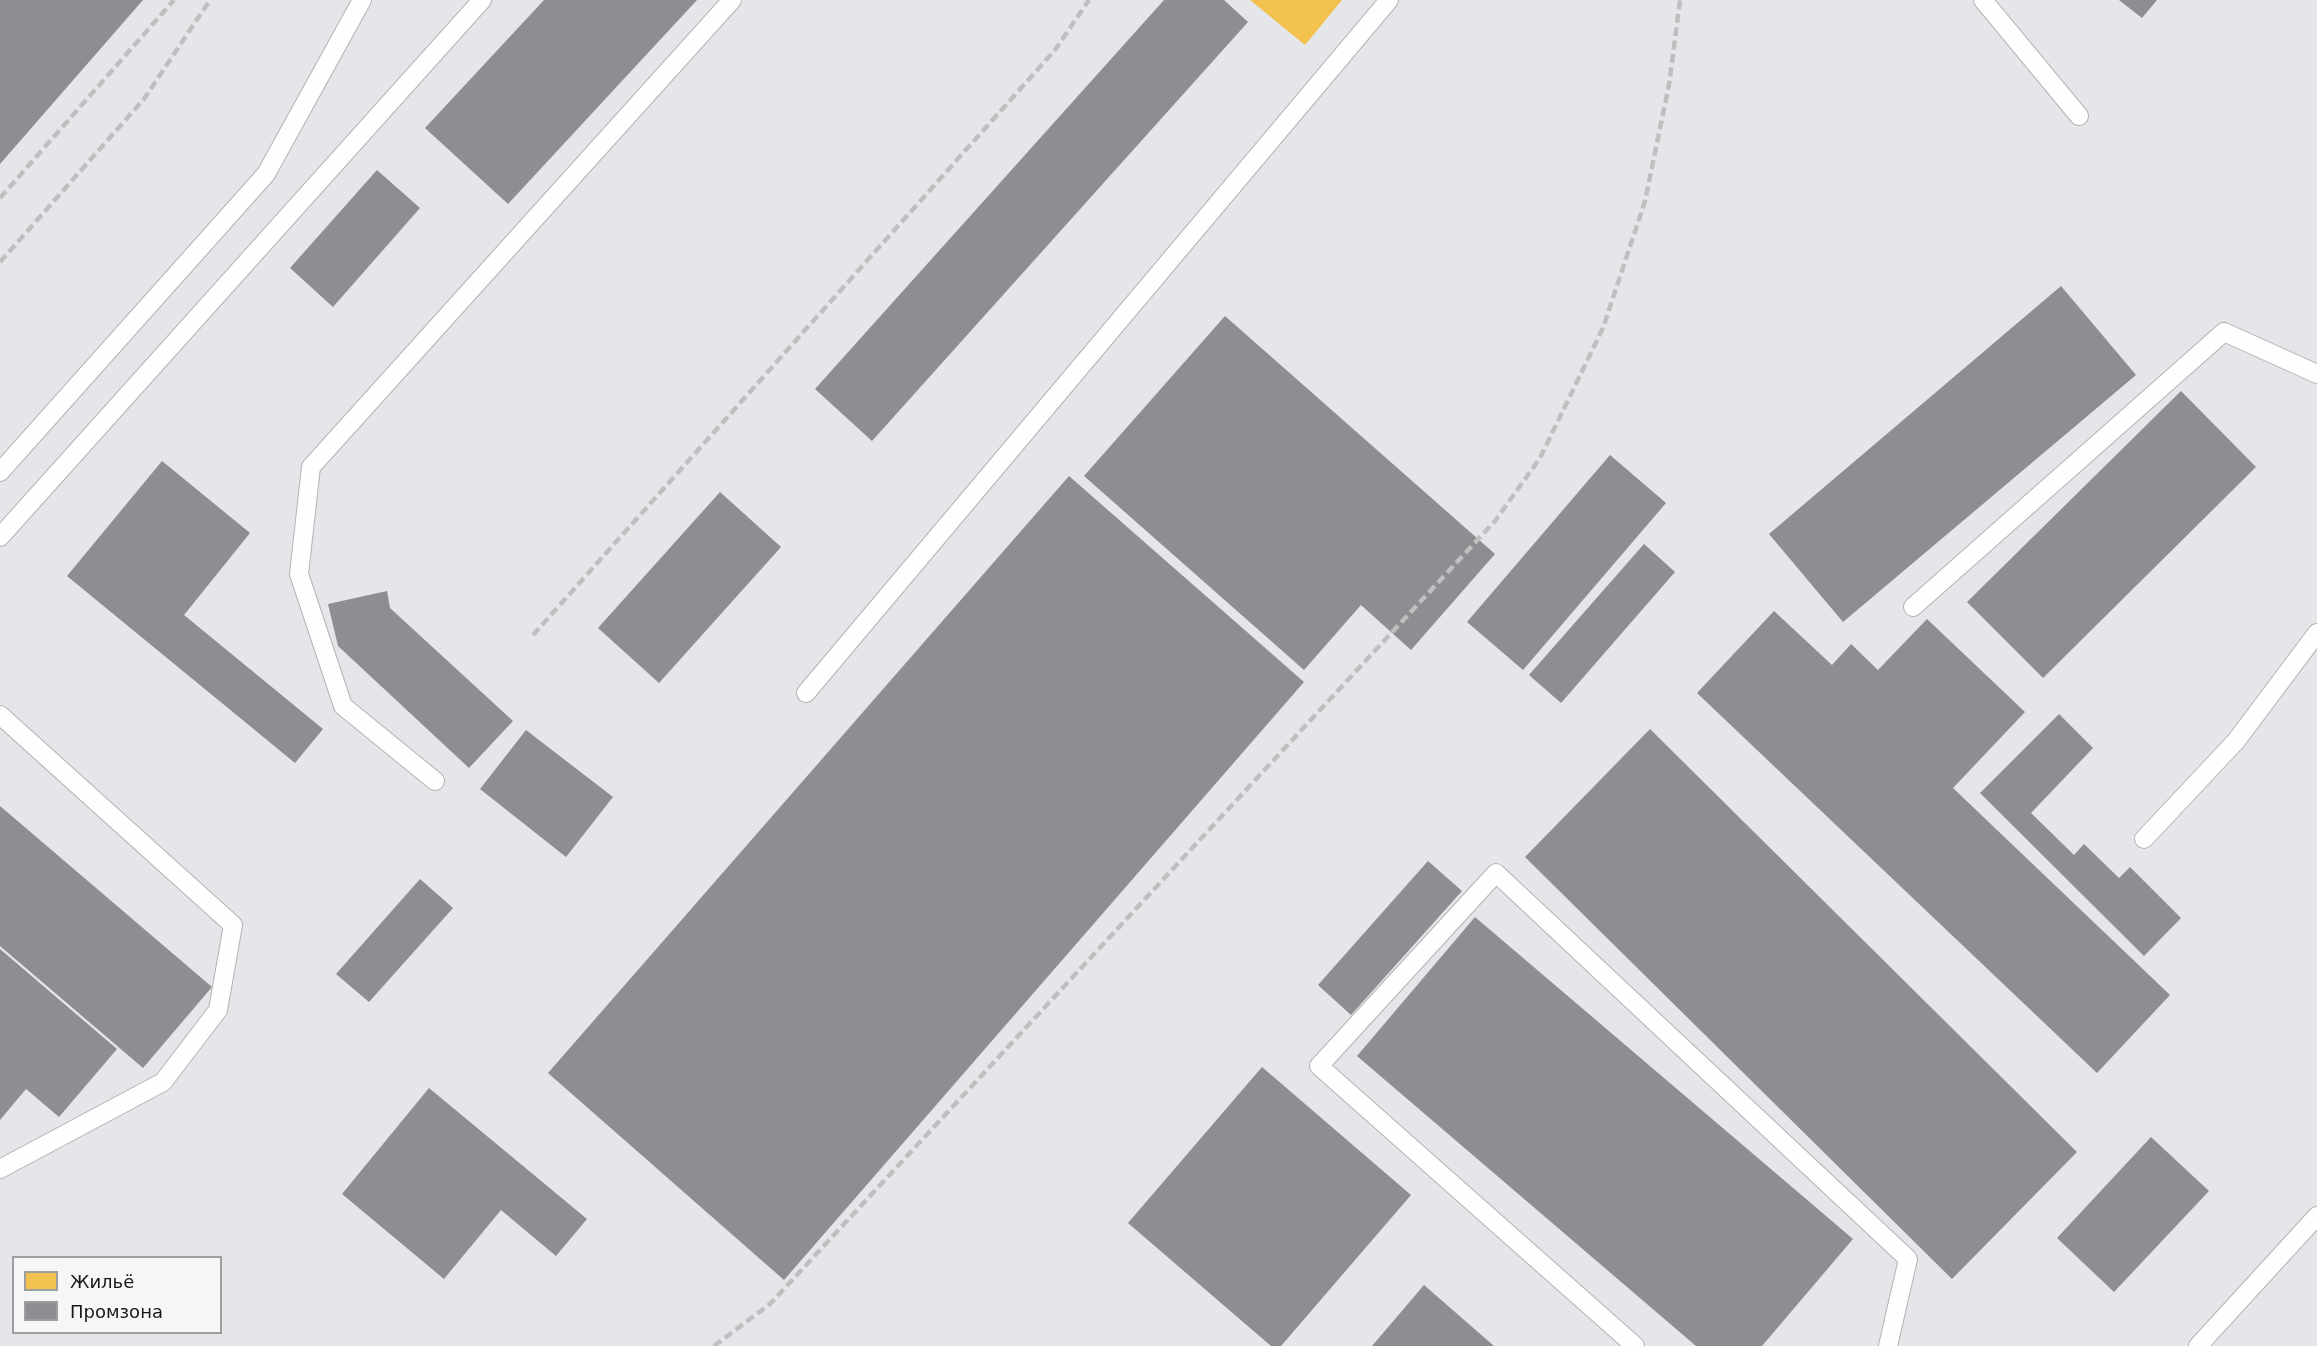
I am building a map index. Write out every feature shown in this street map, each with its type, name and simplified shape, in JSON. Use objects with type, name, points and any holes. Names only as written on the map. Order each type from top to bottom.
[{"type":"lane","points":[[0,472],[266,174],[362,0]]},
{"type":"lane","points":[[0,537],[482,0]]},
{"type":"lane","points":[[435,781],[343,706],[299,574],[311,468],[732,0]]},
{"type":"lane","points":[[806,693],[1389,0]]},
{"type":"lane","points":[[1983,0],[2079,116]]},
{"type":"lane","points":[[1913,607],[2224,332],[2317,374]]},
{"type":"lane","points":[[2144,839],[2236,741],[2317,633]]},
{"type":"lane","points":[[0,715],[233,925],[218,1010],[163,1082],[0,1169]]},
{"type":"lane","points":[[1635,1346],[1319,1066],[1496,873],[1908,1259],[1888,1346]]},
{"type":"lane","points":[[2198,1346],[2317,1216]]},
{"type":"shaded area","points":[[0,0],[2317,0],[2317,1346],[0,1346]]},
{"type":"building: Жильё","points":[[1250,0],[1342,0],[1305,45]]},
{"type":"building: Промзона","points":[[0,0],[143,0],[0,164]]},
{"type":"building: Промзона","points":[[544,0],[697,0],[508,204],[425,128]]},
{"type":"building: Промзона","points":[[1164,0],[1224,0],[1248,22],[872,441],[815,389]]},
{"type":"building: Промзона","points":[[2119,0],[2157,0],[2142,18]]},
{"type":"building: Промзона","points":[[377,170],[420,208],[333,307],[290,268]]},
{"type":"building: Промзона","points":[[2061,286],[2136,375],[1843,622],[1769,534]]},
{"type":"building: Промзона","points":[[1225,316],[1495,554],[1411,650],[1361,605],[1304,670],[1084,476]]},
{"type":"building: Промзона","points":[[2181,391],[2256,467],[2043,678],[1967,602]]},
{"type":"building: Промзона","points":[[1610,455],[1666,503],[1523,670],[1467,622]]},
{"type":"building: Промзона","points":[[162,461],[250,533],[184,615],[323,729],[295,763],[67,576]]},
{"type":"building: Промзона","points":[[1069,476],[1304,682],[784,1280],[548,1073]]},
{"type":"building: Промзона","points":[[720,492],[781,547],[659,683],[598,628]]},
{"type":"building: Промзона","points":[[1644,544],[1675,572],[1561,703],[1529,675]]},
{"type":"building: Промзона","points":[[387,591],[390,608],[513,721],[469,768],[338,646],[328,604]]},
{"type":"building: Промзона","points":[[1774,611],[1832,665],[1851,644],[1878,670],[1927,619],[2025,712],[1953,788],[2170,995],[2097,1073],[1697,693]]},
{"type":"building: Промзона","points":[[2059,714],[2093,748],[2031,813],[2074,855],[2084,844],[2119,878],[2130,867],[2181,918],[2144,956],[1980,793]]},
{"type":"building: Промзона","points":[[1650,729],[2077,1152],[1952,1279],[1525,857]]},
{"type":"building: Промзона","points":[[526,730],[613,797],[566,857],[480,789]]},
{"type":"building: Промзона","points":[[0,806],[212,987],[143,1068],[0,946]]},
{"type":"building: Промзона","points":[[1428,861],[1462,891],[1351,1015],[1318,985]]},
{"type":"building: Промзона","points":[[420,879],[453,908],[369,1002],[336,974]]},
{"type":"building: Промзона","points":[[1475,917],[1853,1239],[1762,1346],[1696,1346],[1357,1056]]},
{"type":"building: Промзона","points":[[0,949],[117,1049],[59,1117],[26,1089],[0,1120]]},
{"type":"building: Промзона","points":[[1262,1067],[1411,1195],[1281,1346],[1271,1346],[1128,1223]]},
{"type":"building: Промзона","points":[[429,1088],[587,1219],[556,1256],[501,1210],[444,1279],[342,1194]]},
{"type":"building: Промзона","points":[[2151,1137],[2209,1191],[2114,1292],[2057,1238]]},
{"type":"building: Промзона","points":[[1424,1285],[1494,1346],[1372,1346]]},
{"type":"railway","points":[[0,198],[174,0]]},
{"type":"railway","points":[[0,262],[144,99],[210,0]]},
{"type":"railway","points":[[533,635],[1055,50],[1089,0]]},
{"type":"railway","points":[[714,1346],[770,1304],[1495,521],[1540,458],[1603,328],[1645,201],[1669,85],[1680,0]]}]
